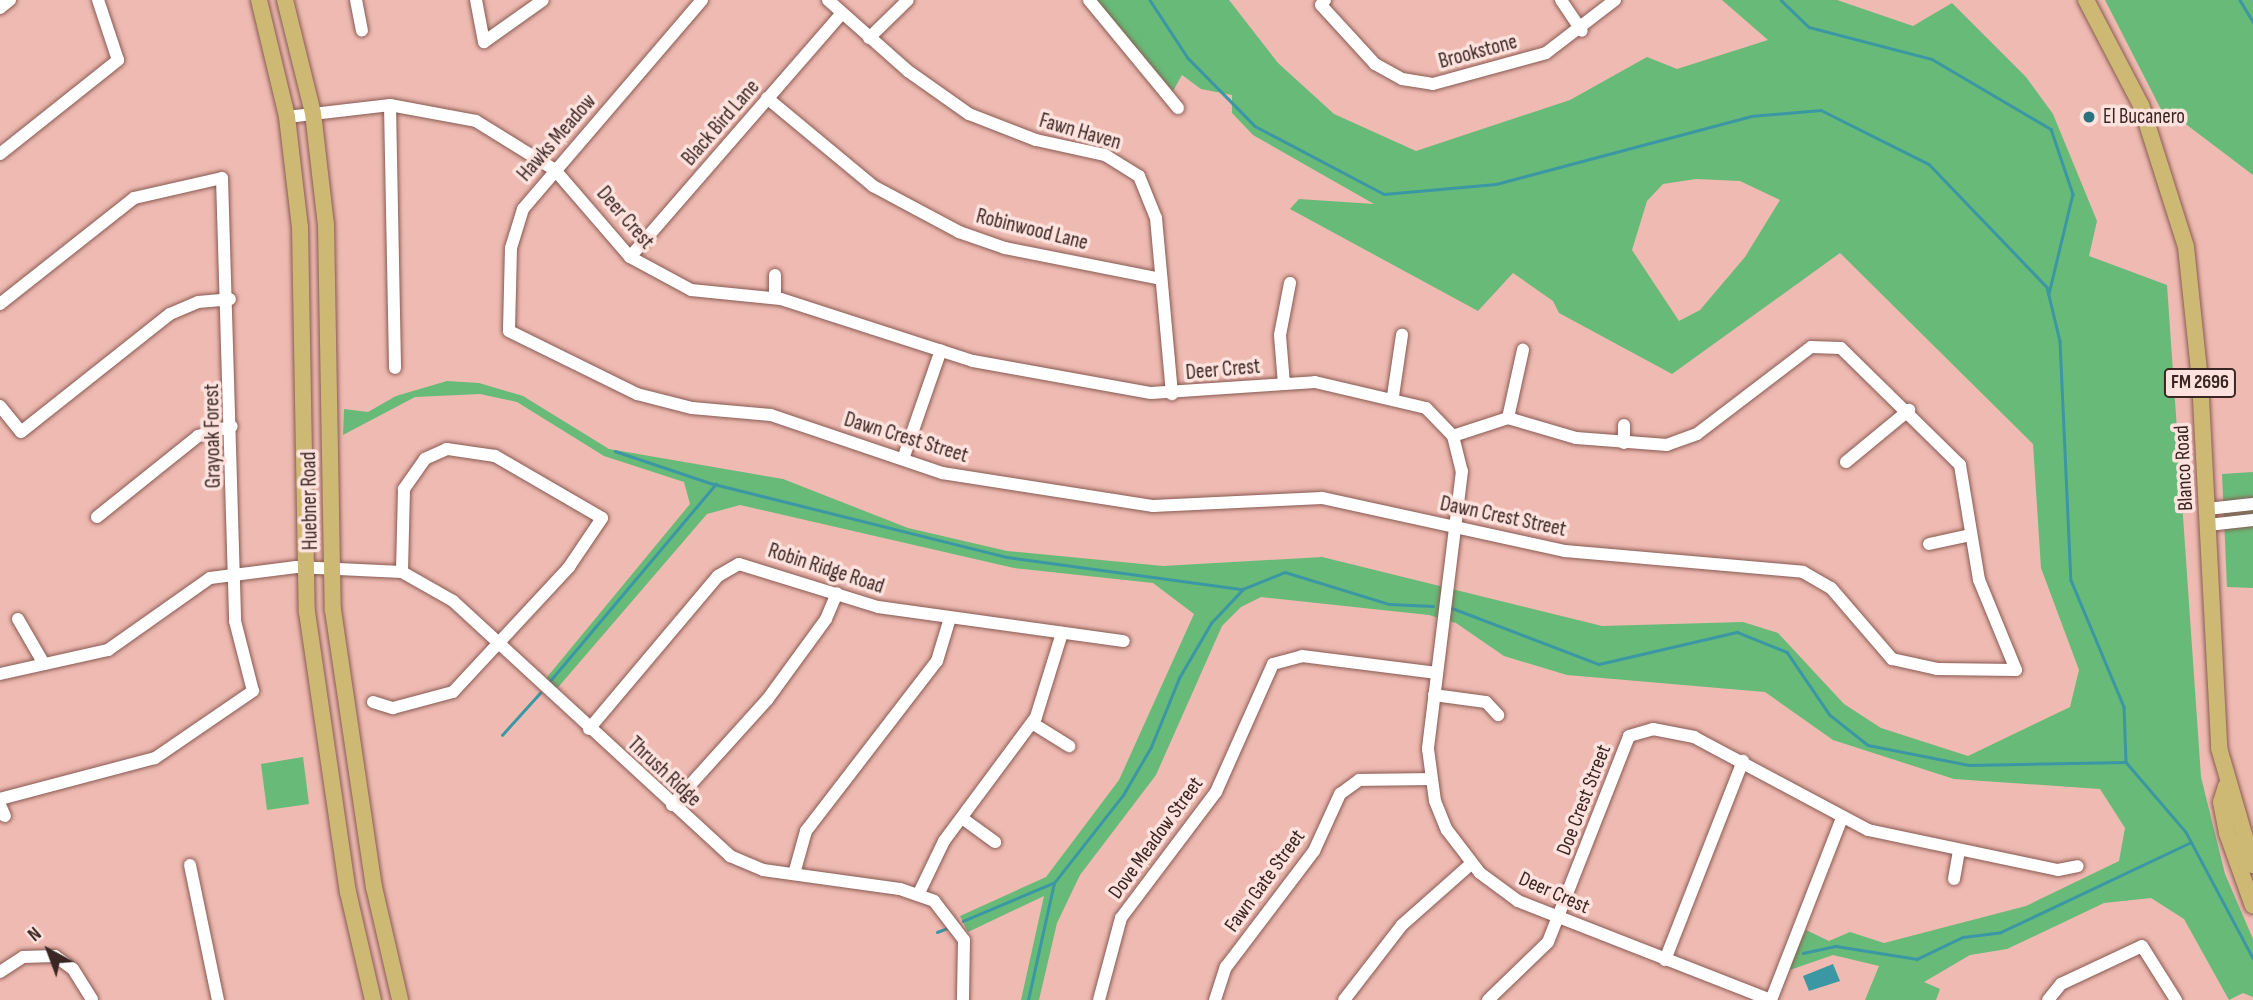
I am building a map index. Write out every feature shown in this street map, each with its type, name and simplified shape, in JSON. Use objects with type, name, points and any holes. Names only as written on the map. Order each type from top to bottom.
[{"type":"main road","name":"Huebner Road","points":[[259,0],[287,117],[300,227],[306,567],[333,804],[372,994]]},
{"type":"main road","name":"Huebner Road","points":[[285,0],[313,113],[326,225],[332,566],[359,800],[400,1000]]},
{"type":"main road","name":"Blanco Road","points":[[2086,0],[2141,105],[2186,247],[2207,517],[2217,723],[2227,786],[2253,865]]},
{"type":"main road","name":"Blanco Road","points":[[2227,786],[2221,802],[2227,833],[2253,906]]},
{"type":"main road","points":[[372,994],[397,983]]},
{"type":"street","points":[[0,8],[10,0]]},
{"type":"street","points":[[0,155],[118,60],[98,0]]},
{"type":"street","points":[[356,0],[362,30]]},
{"type":"street","points":[[477,0],[484,42],[543,0]]},
{"type":"street","name":"Hawks Meadow","points":[[509,331],[515,228],[555,170],[702,0]]},
{"type":"street","name":"Fawn Haven","points":[[828,0],[869,38],[969,114],[1036,140],[1105,155],[1134,171],[1153,202],[1172,394]]},
{"type":"street","points":[[869,38],[908,0]]},
{"type":"street","points":[[1088,0],[1178,108]]},
{"type":"street","points":[[1561,0],[1582,31]]},
{"type":"street","name":"Brookstone","points":[[1323,2],[1375,64],[1402,79],[1433,84],[1528,59],[1582,31],[1615,0]]},
{"type":"street","name":"Black Bird Lane","points":[[630,257],[841,14]]},
{"type":"street","name":"Robinwood Lane","points":[[767,98],[873,186],[959,232],[1005,248],[1161,279]]},
{"type":"street","points":[[390,105],[395,368]]},
{"type":"street","name":"Deer Crest","points":[[287,117],[390,105],[476,121],[555,170],[630,257],[691,290],[775,298],[941,351],[1172,394],[1284,384],[1332,383],[1392,396],[1426,408],[1453,436],[1462,471],[1458,525],[1434,695],[1430,779],[1447,830],[1471,863],[1503,892],[1558,918],[1771,1000]]},
{"type":"street","name":"Grayoak Forest","points":[[0,304],[134,198],[222,178],[230,299],[234,573],[238,644],[253,691],[155,758],[0,799]]},
{"type":"street","points":[[775,275],[775,298]]},
{"type":"street","points":[[1284,384],[1280,335],[1290,283]]},
{"type":"street","points":[[0,406],[21,432],[170,314],[198,302],[230,299]]},
{"type":"street","name":"Dawn Crest Street","points":[[509,331],[637,394],[692,408],[758,411],[903,459],[1084,499],[1185,508],[1322,498],[1458,525],[1565,551],[1802,572],[1831,588],[1892,659],[1937,669],[2016,670],[1979,580],[1960,466],[1909,410],[1854,356],[1825,344],[1769,378],[1690,438],[1667,445],[1624,443]]},
{"type":"street","points":[[1392,396],[1402,335]]},
{"type":"street","points":[[1508,418],[1523,350]]},
{"type":"street","points":[[903,459],[941,351]]},
{"type":"street","points":[[1846,462],[1909,410]]},
{"type":"street","points":[[1453,436],[1508,418],[1576,438],[1624,443],[1624,425]]},
{"type":"street","points":[[97,517],[198,436],[232,426]]},
{"type":"street","points":[[373,702],[393,708],[442,698],[498,645],[573,562],[602,518],[495,456],[447,449],[416,468],[404,489],[402,572]]},
{"type":"street","points":[[2207,517],[2253,504]]},
{"type":"street","points":[[2207,517],[2253,520]]},
{"type":"street","points":[[1929,544],[1971,534]]},
{"type":"street","name":"Thrush Ridge","points":[[0,674],[108,650],[191,587],[234,573],[332,566],[402,572],[442,592],[730,856],[794,874],[919,893],[947,912],[964,940],[962,1000]]},
{"type":"street","name":"Robin Ridge Road","points":[[589,729],[727,568],[760,567],[837,593],[950,618],[1124,641]]},
{"type":"street","points":[[672,805],[766,700],[826,619],[837,593]]},
{"type":"street","points":[[794,874],[806,831],[937,661],[950,618]]},
{"type":"street","points":[[19,619],[44,664]]},
{"type":"street","points":[[919,893],[962,818],[1032,723],[1052,681],[1062,633]]},
{"type":"street","name":"Dove Meadow Street","points":[[1099,1000],[1121,918],[1216,792],[1273,664],[1302,656],[1437,673]]},
{"type":"street","points":[[1434,695],[1486,702],[1497,715]]},
{"type":"street","points":[[1032,723],[1069,746]]},
{"type":"street","name":"Doe Crest Street","points":[[1488,1000],[1538,955],[1558,918],[1629,736],[1669,730],[1743,761],[1842,820],[1959,851],[2058,870],[2078,866]]},
{"type":"street","points":[[1665,960],[1743,761]]},
{"type":"street","name":"Fawn Gate Street","points":[[1215,1000],[1226,967],[1314,851],[1340,794],[1359,780],[1430,779]]},
{"type":"street","points":[[962,818],[995,842]]},
{"type":"street","points":[[1771,1000],[1842,820]]},
{"type":"street","points":[[1954,879],[1959,851]]},
{"type":"street","points":[[1344,1000],[1402,925],[1471,863]]},
{"type":"street","points":[[190,864],[218,1000]]},
{"type":"street","points":[[2048,1000],[2061,984],[2141,946],[2176,1000]]},
{"type":"street","points":[[0,972],[23,957],[55,956],[73,969],[92,1000]]},
{"type":"green space","points":[[1095,0],[1229,0],[1278,63],[1334,114],[1416,151],[1570,100],[1647,57],[1677,69],[1768,40],[1722,0],[1837,0],[1913,26],[1952,3],[2026,77],[2053,114],[2097,221],[2089,256],[2167,285],[2201,777],[2225,874],[2253,939],[2253,997],[2243,993],[2229,1000],[2184,919],[2151,898],[2104,903],[2007,949],[1970,955],[1924,982],[1940,989],[1936,1000],[1865,1000],[1879,966],[1833,955],[1787,971],[1806,930],[1829,941],[1850,932],[1884,943],[2026,906],[2119,861],[2125,828],[2100,789],[1954,779],[1833,740],[1765,692],[1567,675],[1504,656],[1456,623],[1429,615],[1261,597],[1241,607],[1222,626],[1156,775],[1080,875],[1057,923],[1039,1000],[1021,1000],[1044,896],[968,932],[960,916],[1046,877],[1119,780],[1194,614],[1153,583],[1014,568],[740,505],[707,514],[554,692],[543,682],[690,504],[684,482],[604,456],[517,402],[480,394],[415,397],[343,435],[344,409],[368,412],[396,396],[447,381],[479,383],[523,396],[609,449],[783,479],[908,528],[1007,551],[1163,566],[1322,557],[1602,626],[1743,622],[1778,633],[1844,704],[1881,728],[1968,756],[2070,707],[2079,670],[2041,568],[2033,444],[1840,253],[1672,374],[1559,313],[1553,301],[1513,273],[1478,311],[1290,209],[1299,199],[1374,204],[1253,135],[1232,113],[1232,95],[1201,89],[1182,75],[1173,91]],"holes":[[[1696,179],[1740,181],[1780,200],[1745,257],[1700,310],[1679,321],[1632,250],[1647,201],[1663,184]]]},
{"type":"green space","points":[[2105,0],[2253,0],[2253,175],[2183,122],[2169,125]]},
{"type":"green space","points":[[2253,472],[2253,588],[2227,587],[2222,474]]},
{"type":"green space","points":[[303,757],[309,804],[267,810],[261,764]]},
{"type":"water","points":[[1833,964],[1840,981],[1809,991],[1803,976]]},
{"type":"waterway","points":[[1150,0],[1188,58],[1255,126],[1384,194],[1496,184],[1751,116],[1821,110],[1929,164],[2047,287],[2060,341],[2071,580],[2124,707],[2126,762],[2186,832],[2253,958]]},
{"type":"waterway","points":[[1781,0],[1809,27],[1932,59],[2051,129],[2073,194],[2049,294]]},
{"type":"waterway","points":[[2240,0],[2253,22]]},
{"type":"waterway","points":[[615,451],[710,483],[1007,557],[1242,589]]},
{"type":"waterway","points":[[549,682],[716,484]]},
{"type":"waterway","points":[[1028,1000],[1054,883],[1123,795],[1151,747],[1179,678],[1211,623],[1243,589],[1285,572],[1389,604],[1433,606]]},
{"type":"waterway","points":[[1452,608],[1599,664],[1737,632],[1787,652],[1830,715],[1868,745],[1969,765],[2126,762]]},
{"type":"waterway","points":[[502,735],[540,693]]},
{"type":"waterway","points":[[1803,953],[1836,946],[1917,959],[1963,937],[2001,932],[2191,842]]},
{"type":"waterway","points":[[963,921],[1053,883]]},
{"type":"waterway","points":[[937,932],[950,927]]},
{"type":"place","name":"El Bucanero","points":[[2089,117]]}]
